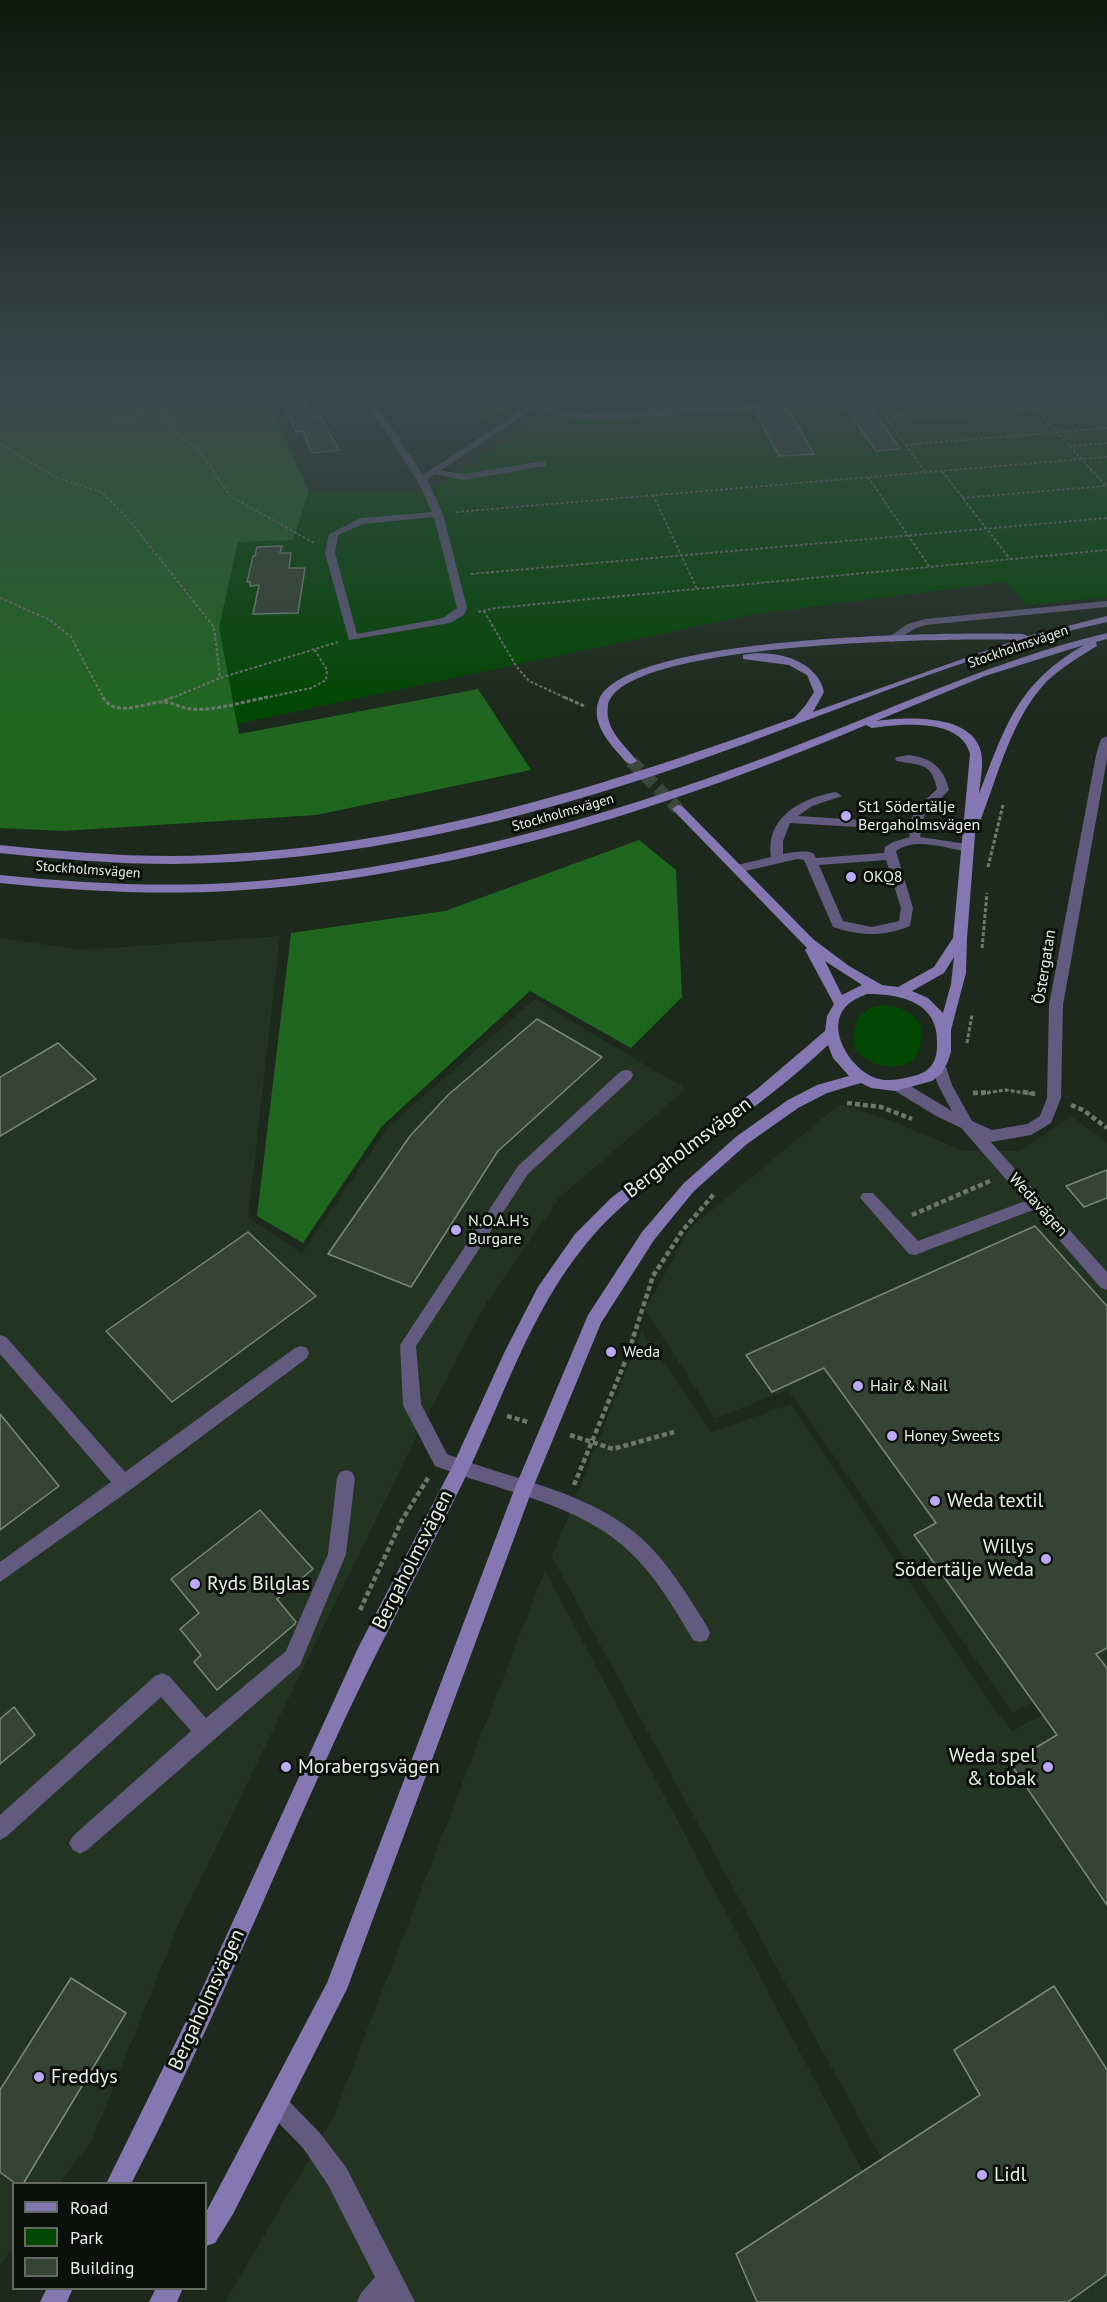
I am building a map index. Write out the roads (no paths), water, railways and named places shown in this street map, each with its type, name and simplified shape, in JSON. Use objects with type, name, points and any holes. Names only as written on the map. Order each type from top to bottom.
[{"type":"main road","name":"Stockholmsvägen","points":[[0,849],[78,857],[164,860],[268,854],[392,839],[498,817],[610,787],[1032,637],[1107,619]]},
{"type":"main road","points":[[969,833],[997,767],[1007,734],[1025,698],[1060,663],[1107,636]]},
{"type":"main road","name":"Stockholmsvägen","points":[[0,879],[149,889],[217,888],[363,874],[490,849],[603,818],[849,729],[926,695],[1032,656],[1107,636]]},
{"type":"main road","points":[[631,761],[606,729],[602,716],[605,698],[612,688],[643,670],[699,658],[782,646],[888,640],[1032,637]]},
{"type":"main road","points":[[699,658],[766,658],[784,660],[809,670],[815,676],[819,692],[810,708],[795,721]]},
{"type":"main road","points":[[849,729],[897,722],[922,722],[945,726],[967,739],[974,748],[976,758],[960,938],[962,958],[959,982],[945,1028],[944,1048],[939,1067],[922,1080],[897,1085],[860,1078],[843,1064],[833,1032],[836,1011],[840,1003],[855,991],[877,988],[901,991],[924,1002],[934,1010],[945,1028]]},
{"type":"main road","points":[[678,809],[808,942],[844,969],[877,988]]},
{"type":"main road","points":[[901,991],[939,970],[960,938]]},
{"type":"main road","points":[[808,942],[840,1003]]},
{"type":"main road","name":"Bergaholmsvägen","points":[[119,2182],[227,1959],[352,1680],[460,1468],[546,1290],[579,1241],[640,1182],[738,1111],[810,1054],[833,1032]]},
{"type":"main road","name":"Bergaholmsvägen","points":[[207,2232],[224,2205],[336,1989],[523,1490],[594,1320],[648,1236],[689,1187],[742,1140],[793,1104],[822,1089],[860,1078]]},
{"type":"street","points":[[434,505],[438,514],[462,608],[455,618],[353,638],[330,553],[334,534],[361,521],[438,514]]},
{"type":"street","points":[[888,640],[912,626],[925,622],[1107,604]]},
{"type":"street","name":"Östergatan","points":[[897,1085],[968,1126],[991,1136],[1031,1129],[1046,1119],[1054,1098],[1056,1005],[1099,767],[1107,739]]},
{"type":"street","points":[[901,759],[915,758],[928,762],[942,776],[943,790],[934,802],[920,810],[913,827],[917,840]]},
{"type":"street","points":[[778,859],[776,840],[785,819],[822,797],[836,796]]},
{"type":"street","points":[[785,819],[913,827]]},
{"type":"street","points":[[737,869],[797,855],[809,856],[838,924],[860,932],[887,932],[905,923],[907,908],[890,856],[890,850],[896,843],[917,840],[967,848]]},
{"type":"street","points":[[813,862],[890,856]]},
{"type":"street","points":[[939,1067],[945,1085],[968,1126]]},
{"type":"street","points":[[626,1075],[523,1170],[408,1345],[412,1405],[441,1460],[598,1518],[627,1537],[676,1593],[700,1632]]},
{"type":"street","name":"Wedavägen","points":[[968,1126],[1107,1283]]},
{"type":"street","points":[[868,1197],[915,1249],[1036,1203]]},
{"type":"street","points":[[0,1342],[124,1484]]},
{"type":"street","points":[[0,1573],[301,1353]]},
{"type":"street","points":[[80,1843],[205,1732],[293,1658],[337,1554],[346,1478]]},
{"type":"street","points":[[0,1829],[162,1683],[205,1732]]},
{"type":"street","points":[[276,2104],[311,2140],[337,2176],[402,2302]]},
{"type":"street","points":[[370,2302],[390,2280]]},
{"type":"tunnel","points":[[631,761],[678,809]]},
{"type":"place","name":"St1 Södertälje Bergaholmsvägen","points":[[846,816]]},
{"type":"place","name":"OKQ8","points":[[851,877]]},
{"type":"place","name":"N.O.A.H’s Burgare","points":[[456,1230]]},
{"type":"place","name":"Weda","points":[[611,1352]]},
{"type":"place","name":"Hair & Nail","points":[[858,1386]]},
{"type":"place","name":"Honey Sweets","points":[[892,1436]]},
{"type":"place","name":"Weda textil","points":[[935,1501]]},
{"type":"place","name":"Willys Södertälje Weda","points":[[1046,1559]]},
{"type":"place","name":"Ryds Bilglas","points":[[195,1584]]},
{"type":"place","name":"Morabergsvägen","points":[[286,1767]]},
{"type":"place","name":"Weda spel & tobak","points":[[1048,1767]]},
{"type":"place","name":"Freddys","points":[[39,2077]]},
{"type":"place","name":"Lidl","points":[[982,2175]]}]
